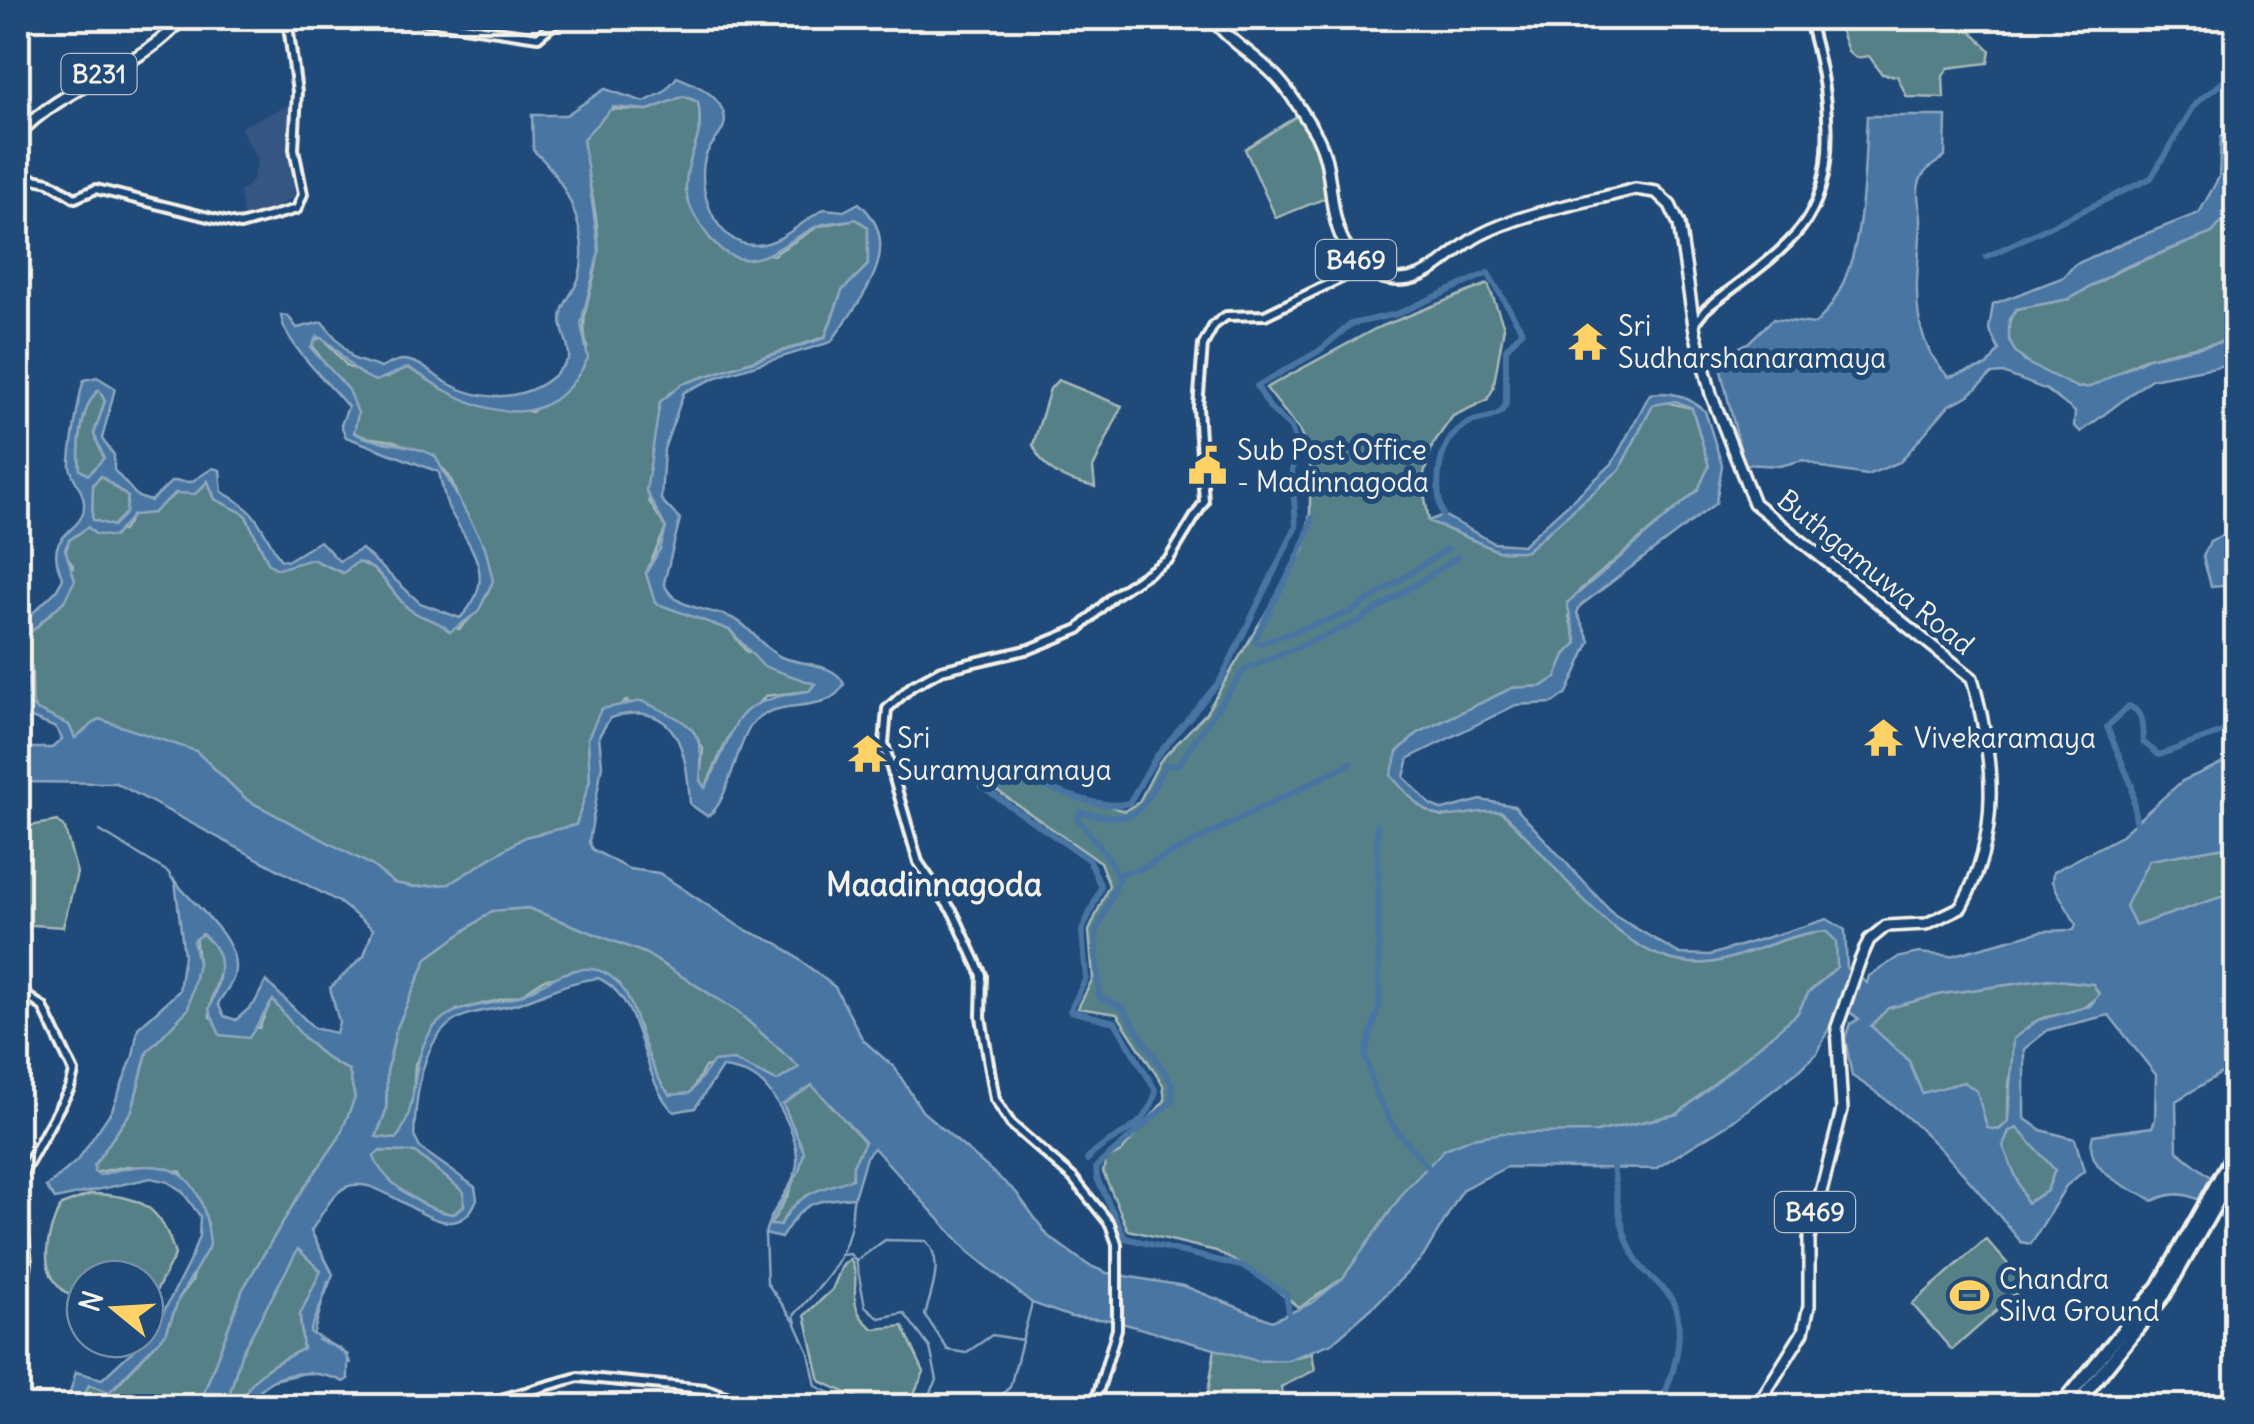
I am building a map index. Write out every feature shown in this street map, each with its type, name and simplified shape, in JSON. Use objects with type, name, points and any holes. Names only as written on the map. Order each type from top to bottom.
[{"type":"highway","points":[[2075,1406],[2166,1294],[2233,1168],[2236,1150]]},
{"type":"highway","points":[[2061,1406],[2159,1286],[2208,1213]]},
{"type":"main road","name":"B231","points":[[18,135],[53,103],[162,41],[182,18]]},
{"type":"main road","name":"B469","points":[[1212,18],[1280,80],[1315,133],[1328,155],[1329,200],[1337,228],[1362,268]]},
{"type":"main road","name":"Buthgamuwa Road","points":[[1362,268],[1378,277],[1408,279],[1432,270],[1480,235],[1508,224],[1635,189],[1656,192],[1675,214],[1711,394],[1760,511],[1972,678],[1983,717],[1990,830],[1961,907],[1942,919],[1886,926],[1869,940],[1858,962],[1843,1008],[1837,1052],[1842,1110],[1809,1240],[1809,1306],[1796,1348],[1757,1406]]},
{"type":"street","points":[[18,176],[49,182],[75,198],[96,190],[240,225],[297,209],[303,194],[294,149],[297,92],[287,18]]},
{"type":"street","points":[[408,18],[538,37],[562,18]]},
{"type":"street","points":[[1694,324],[1706,309],[1800,230],[1816,198],[1828,110],[1808,18]]},
{"type":"street","points":[[1094,1406],[1112,1360],[1117,1324],[1117,1253],[1110,1224],[1073,1178],[1011,1124],[995,1099],[980,1018],[982,974],[954,914],[918,862],[884,744],[887,709],[905,691],[941,670],[1030,650],[1079,629],[1113,596],[1169,559],[1191,530],[1204,502],[1198,407],[1204,346],[1214,325],[1226,316],[1265,314],[1362,268]]},
{"type":"street","points":[[1691,305],[1706,309]]},
{"type":"street","points":[[18,990],[43,1007],[74,1072],[70,1088],[18,1182],[26,1264],[18,1320]]},
{"type":"street","points":[[476,1406],[578,1378],[705,1389],[755,1406]]},
{"type":"shaded area","points":[[677,77],[717,100],[724,114],[724,126],[706,155],[703,183],[712,213],[729,236],[742,243],[765,244],[824,209],[844,211],[859,203],[873,220],[880,238],[879,256],[865,292],[831,342],[717,377],[684,392],[664,449],[661,500],[680,519],[664,583],[669,592],[683,603],[738,621],[774,653],[825,668],[844,684],[826,700],[774,710],[752,724],[726,789],[707,816],[690,804],[681,749],[664,723],[651,715],[610,718],[599,736],[602,765],[589,842],[592,849],[629,869],[659,873],[743,929],[779,944],[835,987],[863,1040],[895,1068],[922,1111],[1016,1192],[1048,1236],[1088,1265],[1107,1273],[1184,1286],[1272,1321],[1312,1303],[1343,1278],[1406,1189],[1445,1149],[1472,1138],[1503,1133],[1597,1132],[1678,1114],[1797,1014],[1809,992],[1837,967],[1836,941],[1826,931],[1714,962],[1681,962],[1651,952],[1596,912],[1502,812],[1436,815],[1414,801],[1391,776],[1397,752],[1418,733],[1512,688],[1543,686],[1556,677],[1565,655],[1577,643],[1567,603],[1698,490],[1709,466],[1692,408],[1676,401],[1653,405],[1619,470],[1526,551],[1498,551],[1429,521],[1443,515],[1494,543],[1523,545],[1612,464],[1650,394],[1658,393],[1680,396],[1705,411],[1722,465],[1716,503],[1580,606],[1577,613],[1590,641],[1567,693],[1553,703],[1516,705],[1409,758],[1404,777],[1431,805],[1443,810],[1481,800],[1514,806],[1615,916],[1680,954],[1710,955],[1827,919],[1845,930],[1847,969],[1867,983],[1869,976],[1897,958],[1919,953],[1950,956],[2042,931],[2074,930],[2076,924],[2052,882],[2053,872],[2119,837],[2182,781],[2236,757],[2236,845],[2149,860],[2126,906],[2135,926],[2236,892],[2236,1064],[2176,1101],[2177,1151],[2212,1178],[2236,1186],[2236,1230],[2208,1206],[2188,1196],[2178,1194],[2153,1201],[2109,1176],[2094,1159],[2093,1135],[2152,1127],[2155,1120],[2156,1075],[2109,1015],[2048,1030],[2024,1049],[2024,1118],[2041,1130],[2075,1139],[2084,1171],[2066,1186],[2031,1244],[2021,1242],[1922,1131],[1852,1076],[1845,1038],[1850,1024],[1859,1020],[1840,1004],[1818,1052],[1801,1069],[1733,1121],[1655,1169],[1507,1167],[1463,1189],[1423,1257],[1332,1343],[1288,1360],[1257,1361],[1111,1320],[1071,1317],[1032,1303],[969,1252],[874,1148],[866,1157],[854,1197],[810,1205],[781,1238],[765,1234],[797,1164],[790,1128],[777,1102],[752,1076],[722,1067],[695,1108],[674,1112],[662,1097],[625,1003],[614,988],[598,978],[466,1015],[446,1027],[436,1039],[423,1070],[414,1136],[420,1148],[475,1187],[477,1199],[466,1216],[451,1222],[435,1219],[380,1190],[362,1185],[341,1190],[311,1231],[333,1274],[310,1332],[348,1355],[348,1379],[344,1382],[318,1374],[291,1374],[267,1385],[251,1406],[239,1406],[256,1378],[303,1349],[300,1315],[321,1271],[298,1249],[241,1354],[226,1406],[199,1406],[243,1289],[339,1138],[355,1098],[349,1070],[317,1049],[273,1000],[249,1038],[220,1035],[209,1010],[219,979],[220,960],[202,934],[193,941],[198,963],[188,1009],[147,1052],[132,1110],[94,1165],[94,1172],[100,1175],[145,1166],[164,1167],[179,1173],[200,1199],[210,1245],[179,1298],[165,1334],[165,1309],[199,1236],[200,1216],[182,1191],[151,1178],[55,1199],[46,1187],[78,1160],[112,1110],[133,1056],[138,1028],[179,991],[184,955],[175,881],[215,924],[231,949],[234,976],[218,1004],[224,1016],[236,1020],[254,1004],[266,981],[314,1028],[336,1033],[339,1022],[330,988],[364,956],[373,929],[339,902],[116,783],[18,782],[18,764],[25,748],[52,748],[62,739],[56,728],[24,715],[27,679],[18,670],[18,654],[32,667],[33,708],[69,725],[75,738],[99,719],[196,751],[247,800],[371,865],[394,883],[415,887],[449,884],[525,837],[576,825],[590,780],[588,738],[601,709],[642,701],[683,721],[697,737],[700,781],[705,788],[731,732],[748,710],[781,696],[809,691],[815,684],[763,666],[730,630],[655,603],[646,573],[660,549],[666,528],[646,491],[660,402],[682,384],[825,338],[842,291],[868,265],[868,227],[856,219],[827,223],[762,256],[734,257],[720,249],[706,233],[687,197],[687,173],[700,126],[698,102],[684,96],[648,110],[613,107],[583,139],[599,251],[581,324],[588,358],[560,396],[525,411],[505,411],[463,399],[407,368],[376,381],[317,336],[311,348],[349,390],[358,413],[354,433],[435,456],[485,547],[493,581],[478,612],[450,632],[409,609],[380,575],[366,565],[357,562],[343,573],[312,559],[278,569],[269,564],[245,514],[215,499],[208,481],[195,494],[175,493],[153,513],[133,515],[114,537],[95,534],[88,527],[69,540],[65,549],[75,580],[64,601],[18,644],[18,627],[56,591],[63,579],[56,551],[83,514],[83,498],[70,466],[84,380],[97,377],[115,388],[102,439],[114,455],[114,470],[138,497],[151,501],[172,481],[191,482],[213,468],[220,470],[222,492],[252,513],[280,559],[287,561],[320,541],[339,561],[362,549],[420,603],[460,618],[472,604],[480,577],[473,552],[448,506],[439,472],[346,437],[341,425],[348,407],[298,349],[281,315],[288,316],[297,328],[322,322],[354,359],[381,368],[410,361],[444,381],[478,394],[512,395],[544,383],[569,358],[561,318],[579,277],[582,243],[565,192],[533,150],[532,115],[566,115],[605,89],[644,102],[664,92]],"holes":[[[99,390],[105,401],[94,434],[104,458],[88,475],[80,470],[79,450],[84,416]],[[101,476],[128,497],[126,513],[113,526],[93,520],[93,484]],[[528,908],[645,953],[737,1011],[799,1067],[777,1081],[733,1060],[713,1062],[690,1093],[670,1095],[653,1068],[626,994],[607,974],[582,969],[521,995],[460,1010],[439,1021],[419,1058],[404,1126],[396,1139],[376,1137],[386,1110],[387,1071],[396,1030],[427,958],[492,911]],[[2049,979],[2093,984],[2099,994],[2090,1006],[2038,1020],[2013,1039],[2008,1122],[1999,1130],[1987,1128],[1977,1091],[1964,1082],[1922,1093],[1909,1061],[1871,1026],[1888,1008],[1942,994]],[[812,1085],[865,1142],[853,1165],[853,1179],[802,1199],[780,1226],[770,1225],[799,1171],[804,1152],[783,1104]],[[2017,1128],[2055,1170],[2047,1191],[2027,1203],[2003,1146],[2009,1131]],[[380,1151],[415,1152],[464,1192],[464,1206],[454,1214],[418,1202],[385,1175],[374,1156]]]},
{"type":"shaded area","points":[[289,105],[294,197],[273,209],[243,217],[240,192],[252,181],[258,160],[240,127]]},
{"type":"shaded area","points":[[1867,116],[1946,116],[1945,157],[1926,172],[1918,189],[1921,223],[1917,304],[1926,343],[1949,377],[1987,366],[1999,350],[1989,329],[1993,304],[2064,277],[2074,265],[2199,213],[2219,177],[2221,137],[2236,118],[2236,187],[2230,212],[2212,233],[2122,268],[2069,299],[2016,309],[2009,319],[2009,340],[2025,362],[2078,388],[2090,387],[2149,358],[2236,339],[2236,363],[2151,379],[2081,432],[2074,426],[2075,412],[2047,390],[2003,373],[1992,374],[1968,396],[1949,405],[1900,462],[1867,475],[1828,469],[1803,460],[1780,466],[1744,464],[1718,359],[1749,342],[1773,319],[1815,324],[1832,304],[1844,281],[1859,227]]},
{"type":"shaded area","points":[[2236,517],[2236,584],[2211,586],[2203,557],[2210,541],[2223,535]]},
{"type":"shaded area","points":[[124,1359],[141,1359],[109,1392],[89,1385],[79,1406],[66,1406],[76,1372],[102,1379]]},
{"type":"green space","points":[[1836,18],[1957,18],[1990,50],[1988,63],[1948,68],[1943,76],[1944,98],[1907,97],[1897,76],[1882,74],[1869,56],[1856,58],[1848,51]]},
{"type":"green space","points":[[684,96],[698,102],[700,113],[687,182],[688,197],[712,241],[773,255],[819,226],[856,219],[868,227],[868,265],[842,291],[825,337],[682,384],[660,402],[649,501],[666,528],[646,573],[655,602],[730,630],[746,651],[813,680],[815,684],[809,691],[766,696],[729,736],[705,788],[700,781],[703,749],[693,731],[626,701],[588,738],[590,780],[576,825],[525,837],[449,884],[415,887],[394,883],[371,865],[247,800],[196,751],[75,739],[69,725],[37,712],[30,698],[32,667],[18,654],[18,644],[64,601],[73,566],[65,553],[69,540],[88,527],[123,531],[133,514],[153,511],[180,491],[199,491],[208,481],[215,499],[245,514],[269,564],[278,568],[312,559],[343,573],[357,562],[366,565],[412,610],[459,629],[485,599],[490,574],[451,480],[441,467],[409,448],[353,432],[358,413],[310,342],[322,337],[348,367],[386,378],[407,367],[443,389],[532,412],[587,348],[584,320],[596,269],[598,240],[583,139],[608,109],[648,110]]},
{"type":"green space","points":[[1300,114],[1326,156],[1326,198],[1276,218],[1245,149]]},
{"type":"green space","points":[[2236,187],[2236,339],[2145,359],[2098,384],[2082,388],[2046,375],[2015,351],[2008,330],[2016,309],[2069,299],[2122,269],[2212,233],[2229,212]]},
{"type":"green space","points":[[1488,284],[1504,327],[1493,389],[1487,400],[1453,416],[1433,444],[1422,481],[1429,521],[1498,551],[1526,551],[1619,470],[1653,405],[1661,401],[1692,408],[1709,466],[1698,490],[1579,591],[1569,616],[1577,643],[1565,655],[1556,678],[1543,686],[1512,688],[1418,733],[1391,776],[1441,817],[1485,809],[1501,812],[1596,911],[1651,952],[1682,962],[1714,962],[1827,931],[1836,941],[1838,967],[1809,992],[1797,1014],[1678,1114],[1597,1132],[1472,1138],[1406,1189],[1343,1278],[1299,1308],[1253,1271],[1216,1251],[1128,1230],[1103,1172],[1106,1159],[1121,1152],[1165,1100],[1163,1085],[1117,1014],[1078,1008],[1093,978],[1089,931],[1109,885],[1100,862],[986,783],[995,771],[1124,811],[1139,802],[1160,761],[1206,713],[1304,549],[1310,513],[1310,455],[1299,430],[1266,388],[1375,329]]},
{"type":"green space","points":[[1058,380],[1122,406],[1093,468],[1095,487],[1057,474],[1044,463],[1033,445],[1050,389]]},
{"type":"green space","points":[[99,390],[105,401],[94,434],[104,458],[89,475],[80,470],[80,439],[88,405]]},
{"type":"green space","points":[[101,476],[128,497],[126,513],[113,526],[93,520],[92,516],[93,484]]},
{"type":"green space","points":[[58,821],[65,829],[77,873],[63,927],[18,924],[18,828]]},
{"type":"green space","points":[[2236,845],[2236,892],[2135,926],[2125,906],[2149,860]]},
{"type":"green space","points":[[528,908],[645,953],[737,1011],[800,1067],[777,1082],[733,1060],[705,1067],[690,1094],[670,1095],[657,1080],[620,984],[601,973],[545,979],[521,995],[456,1010],[415,1064],[413,1104],[407,1124],[396,1139],[376,1137],[386,1110],[387,1071],[396,1030],[427,958],[492,911]]},
{"type":"green space","points":[[202,934],[213,945],[221,964],[210,1017],[259,1028],[272,999],[317,1049],[349,1070],[355,1099],[339,1138],[243,1289],[199,1406],[79,1406],[89,1385],[115,1387],[141,1359],[165,1359],[165,1334],[179,1298],[192,1281],[208,1224],[181,1172],[128,1166],[94,1173],[94,1165],[132,1110],[147,1052],[188,1009],[198,963],[195,935]]},
{"type":"green space","points":[[2049,979],[2093,984],[2099,994],[2081,1009],[2044,1018],[2023,1035],[2012,1063],[2008,1122],[1999,1130],[1986,1129],[1964,1082],[1922,1094],[1871,1026],[1888,1008],[1942,994]]},
{"type":"green space","points":[[813,1085],[865,1142],[853,1165],[853,1178],[785,1216],[780,1226],[770,1225],[788,1195],[804,1152],[783,1104]]},
{"type":"green space","points":[[2018,1128],[2055,1170],[2047,1191],[2026,1203],[2003,1146],[2009,1131]]},
{"type":"green space","points":[[380,1151],[415,1152],[464,1192],[464,1206],[454,1214],[443,1212],[406,1194],[377,1165],[373,1156]]},
{"type":"green space","points":[[91,1194],[123,1197],[146,1206],[163,1225],[175,1255],[165,1274],[165,1259],[65,1259],[65,1292],[51,1275],[47,1249],[61,1205]]},
{"type":"green space","name":"Chandra Silva Ground","points":[[1986,1239],[2026,1285],[1952,1350],[1912,1304]]},
{"type":"green space","points":[[298,1248],[321,1271],[300,1315],[303,1349],[256,1378],[239,1406],[226,1406],[241,1354]]},
{"type":"green space","points":[[850,1259],[858,1312],[874,1329],[903,1326],[924,1372],[908,1406],[875,1406],[820,1381],[805,1315],[832,1290],[842,1266]]},
{"type":"green space","points":[[1215,1348],[1264,1359],[1312,1353],[1315,1370],[1281,1387],[1286,1406],[1206,1406]]},
{"type":"waterway","points":[[1986,257],[2151,178],[2196,103],[2236,72]]},
{"type":"waterway","points":[[1087,1160],[1136,1125],[1156,1091],[1115,1022],[1070,1011],[1086,978],[1082,931],[1101,887],[1089,860],[981,786],[989,770],[1097,803],[1129,803],[1156,757],[1220,681],[1296,527],[1292,471],[1297,445],[1291,428],[1270,408],[1257,386],[1319,351],[1351,324],[1397,314],[1488,273],[1522,331],[1506,349],[1506,404],[1501,412],[1460,429],[1445,450],[1438,490],[1443,515]]},
{"type":"waterway","points":[[1312,518],[1301,550],[1255,640],[1258,644],[1351,612],[1447,549]]},
{"type":"waterway","points":[[1290,1319],[1286,1294],[1245,1267],[1125,1238],[1097,1178],[1096,1167],[1172,1101],[1172,1084],[1122,1007],[1099,997],[1096,934],[1119,879],[1110,860],[1078,819],[1080,812],[1115,817],[1135,812],[1149,796],[1165,765],[1178,765],[1245,669],[1357,622],[1458,557]]},
{"type":"waterway","points":[[2136,824],[2132,786],[2107,727],[2129,706],[2140,716],[2143,742],[2159,755],[2236,727]]},
{"type":"waterway","points":[[1117,875],[1142,868],[1351,763]]},
{"type":"waterway","points":[[1377,825],[1379,1006],[1365,1055],[1375,1091],[1393,1126],[1428,1167]]},
{"type":"waterway","points":[[100,831],[168,872],[175,883]]},
{"type":"waterway","points":[[1613,1165],[1620,1214],[1631,1250],[1670,1296],[1677,1314],[1676,1355],[1659,1406]]},
{"type":"waterway","points":[[796,1323],[794,1315],[841,1255],[850,1229],[854,1197]]},
{"type":"waterway","points":[[311,1231],[331,1271]]},
{"type":"waterway","points":[[765,1234],[767,1283],[796,1324],[809,1353],[816,1386],[857,1406]]},
{"type":"waterway","points":[[856,1261],[885,1240],[926,1241],[936,1267],[925,1315],[948,1350],[966,1353],[992,1335],[1022,1340]]},
{"type":"waterway","points":[[840,1255],[850,1254],[856,1261],[865,1306],[879,1318],[904,1313],[930,1348],[937,1380],[924,1406]]},
{"type":"waterway","points":[[313,1335],[328,1282]]},
{"type":"waterway","points":[[949,1406],[999,1397],[1010,1387],[1032,1303]]},
{"type":"waterway","points":[[318,1340],[341,1349],[351,1363]]},
{"type":"waterway","points":[[274,1380],[310,1372]]},
{"type":"place","name":"Sri Sudharshanaramaya","points":[[1588,342]]},
{"type":"place","name":"Sub Post Office - Madinnagoda","points":[[1207,466]]},
{"type":"place","name":"Vivekaramaya","points":[[1884,738]]},
{"type":"place","name":"Sri Suramyaramaya","points":[[867,754]]},
{"type":"place","name":"Chandra Silva Ground","points":[[1969,1295]]},
{"type":"district","name":"Maadinnagoda","points":[[934,884]]}]
